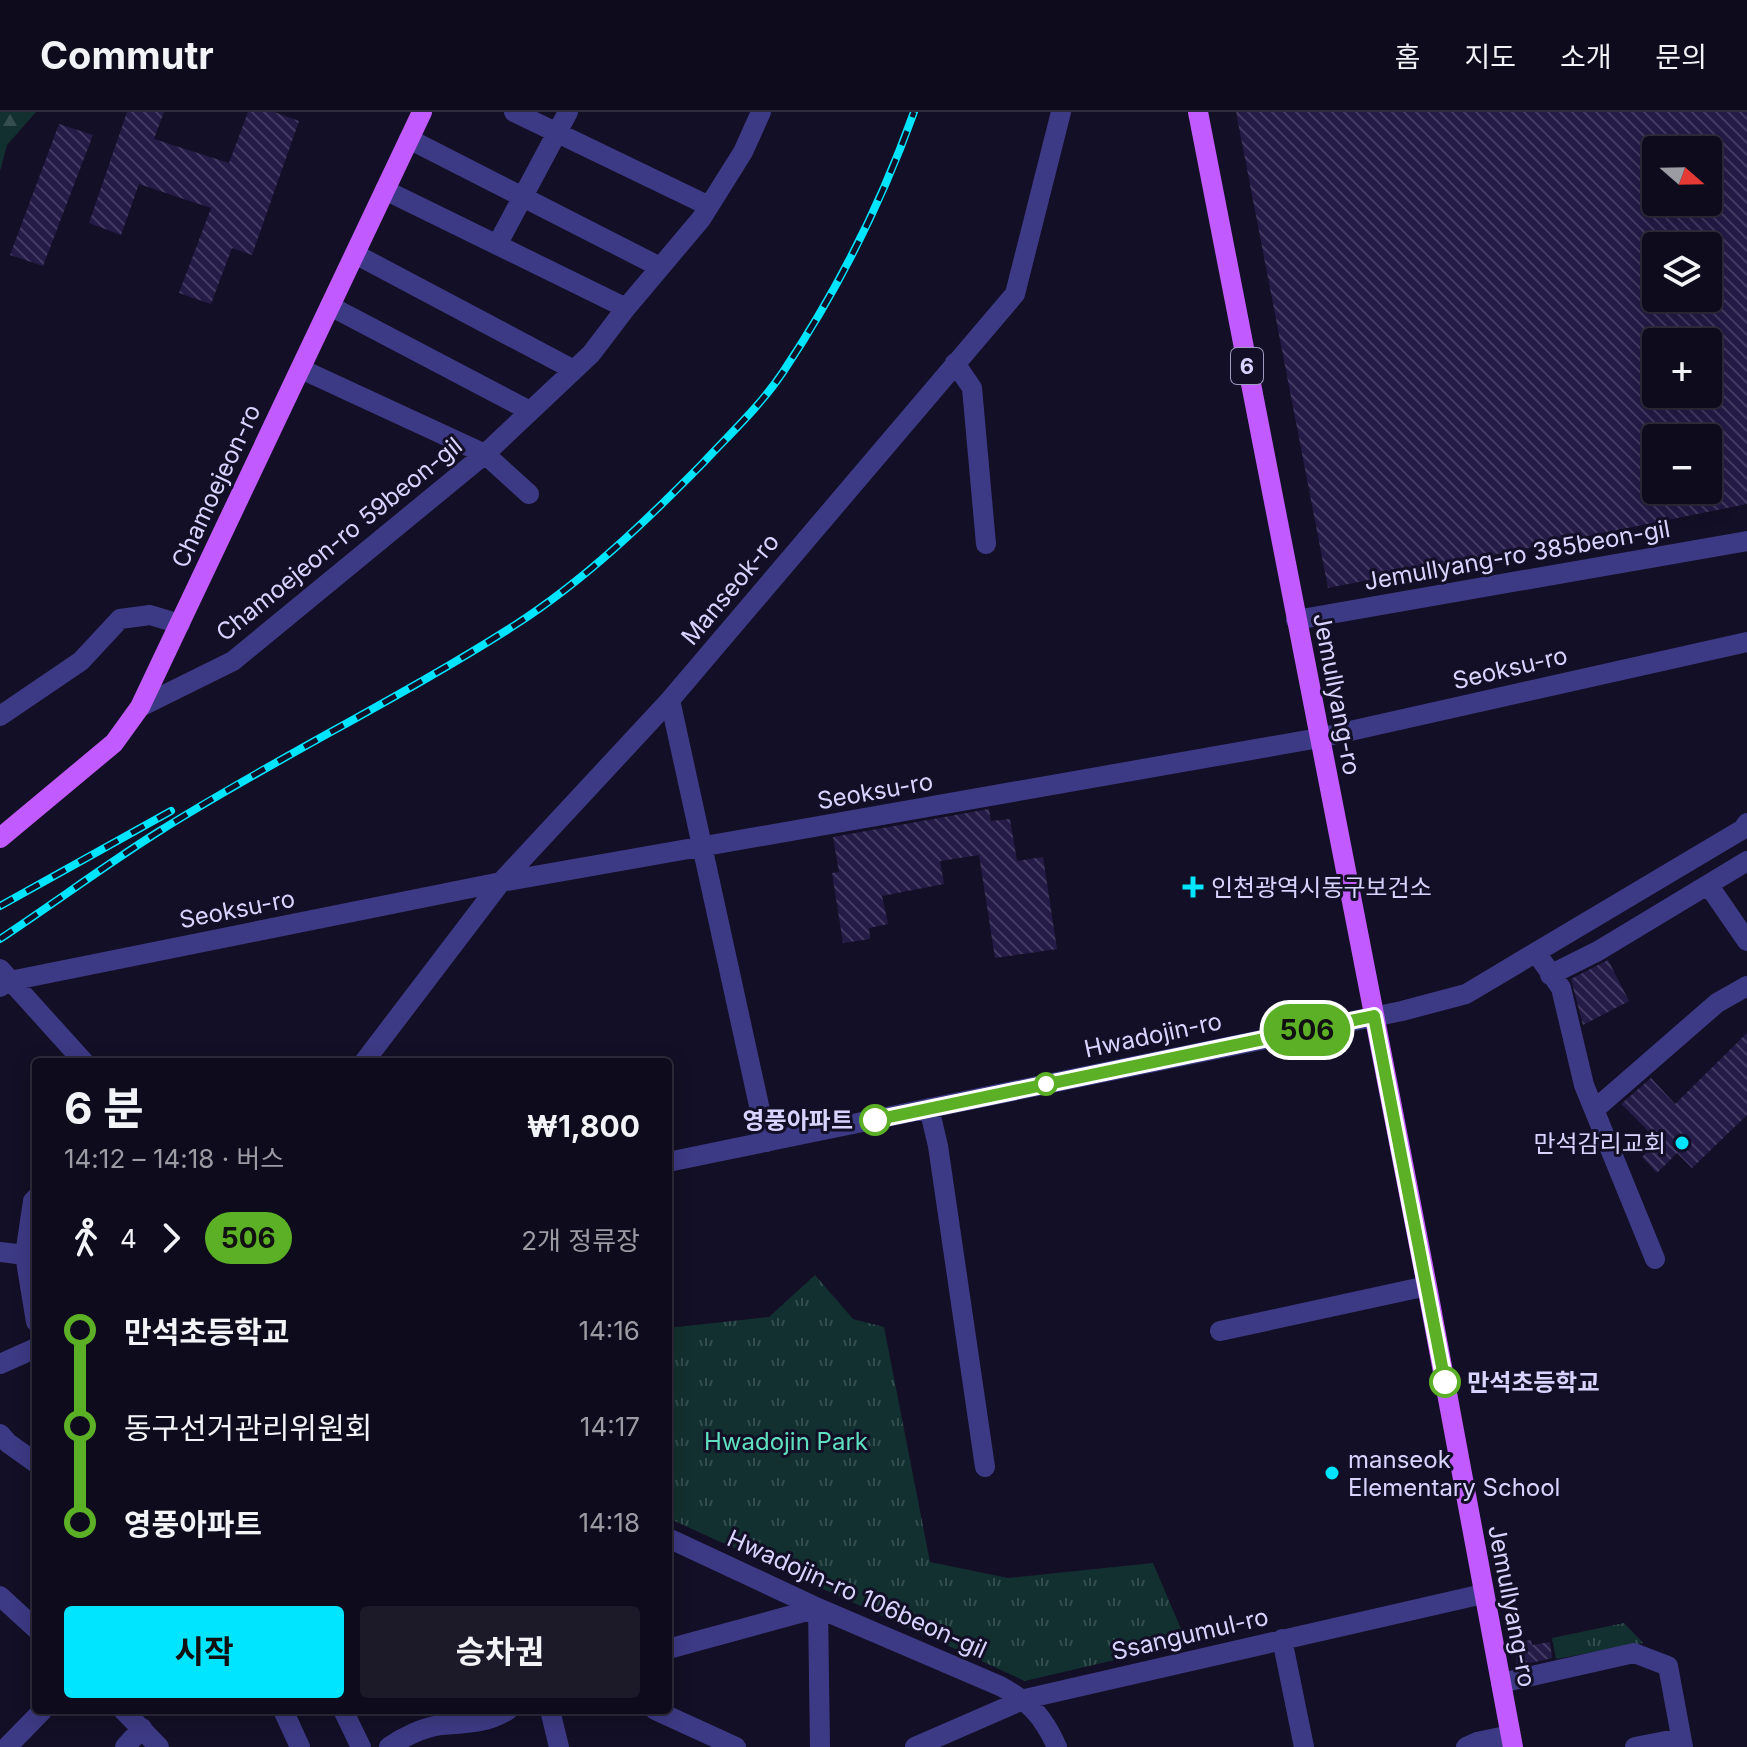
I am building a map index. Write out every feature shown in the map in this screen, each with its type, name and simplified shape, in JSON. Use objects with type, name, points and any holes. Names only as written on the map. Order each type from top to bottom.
[{"type":"main road","name":"Chamoejeon-ro","points":[[0,838],[114,743],[140,707],[422,112]]},
{"type":"main road","name":"Jemullyang-ro","points":[[1198,112],[1427,1286],[1511,1741]]},
{"type":"street","points":[[514,112],[709,206]]},
{"type":"street","points":[[497,245],[568,112]]},
{"type":"street","name":"Chamoejeon-ro 59beon-gil","points":[[140,707],[233,661],[485,454],[591,354],[709,206],[743,152],[761,112]]},
{"type":"street","name":"Manseok-ro","points":[[367,1058],[501,882],[670,700],[1015,294],[1061,112]]},
{"type":"street","points":[[409,139],[660,267]]},
{"type":"street","points":[[385,190],[626,308]]},
{"type":"street","points":[[355,254],[574,370]]},
{"type":"street","points":[[330,306],[530,411]]},
{"type":"street","points":[[955,363],[972,388],[986,544]]},
{"type":"street","points":[[301,369],[485,454]]},
{"type":"street","name":"Chamoejeon-ro 59beon-gil","points":[[485,454],[529,494]]},
{"type":"street","name":"Jemullyang-ro 385beon-gil","points":[[1296,620],[1747,541]]},
{"type":"street","points":[[0,716],[81,661],[120,619],[150,615],[180,624]]},
{"type":"street","name":"Seoksu-ro","points":[[3,979],[501,882],[1319,738],[1747,642]]},
{"type":"street","points":[[670,700],[767,1142]]},
{"type":"street","name":"Hwadojin-ro","points":[[672,1161],[1374,1016],[1466,994],[1743,829],[1747,823]]},
{"type":"street","points":[[1550,975],[1598,951],[1747,861]]},
{"type":"street","points":[[1709,886],[1747,941]]},
{"type":"street","points":[[1537,954],[1561,988],[1584,1085],[1655,1259]]},
{"type":"street","points":[[3,979],[80,1058]]},
{"type":"street","points":[[1594,1110],[1717,1003],[1747,986]]},
{"type":"street","points":[[929,1108],[938,1146],[985,1467]]},
{"type":"street","points":[[32,1208],[25,1255],[32,1298]]},
{"type":"street","points":[[0,1252],[25,1255]]},
{"type":"street","points":[[1220,1331],[1427,1286]]},
{"type":"street","points":[[0,1364],[32,1350]]},
{"type":"street","points":[[0,1434],[32,1460]]},
{"type":"street","name":"Hwadojin-ro 106beon-gil","points":[[672,1540],[1025,1699]]},
{"type":"street","name":"Ssangumul-ro","points":[[915,1747],[1025,1699],[1483,1594]]},
{"type":"street","points":[[0,1596],[32,1625]]},
{"type":"street","points":[[672,1648],[818,1608],[820,1747]]},
{"type":"street","points":[[1282,1639],[1304,1747]]},
{"type":"street","points":[[1501,1683],[1634,1653],[1668,1666],[1682,1742],[1635,1747]]},
{"type":"street","points":[[1025,1699],[1050,1731],[1057,1747]]},
{"type":"street","points":[[7,1747],[39,1714]]},
{"type":"street","points":[[127,1714],[159,1747]]},
{"type":"street","points":[[285,1714],[300,1747]]},
{"type":"street","points":[[345,1714],[361,1747]]},
{"type":"street","points":[[389,1747],[435,1718],[465,1725],[494,1719],[502,1714]]},
{"type":"street","points":[[551,1714],[559,1747]]},
{"type":"street","points":[[663,1714],[721,1744]]},
{"type":"street","points":[[125,1747],[142,1728]]},
{"type":"street","points":[[1466,1747],[1477,1742],[1511,1741]]},
{"type":"green space","points":[[0,112],[36,112],[7,145],[0,171]]},
{"type":"green space","name":"Hwadojin Park","points":[[815,1275],[853,1319],[884,1327],[930,1562],[1008,1578],[1153,1563],[1187,1643],[1025,1681],[672,1520],[672,1328],[769,1317]]},
{"type":"green space","points":[[1624,1623],[1643,1643],[1556,1659],[1552,1638]]},
{"type":"building","points":[[127,112],[164,112],[154,139],[229,163],[248,112],[274,112],[299,121],[252,255],[232,248],[211,304],[179,293],[211,208],[139,184],[121,235],[89,223]]},
{"type":"building","points":[[1236,112],[1747,112],[1747,504],[1328,588]]},
{"type":"building","points":[[59,124],[93,135],[43,266],[10,255]]},
{"type":"building","points":[[989,809],[991,821],[1010,819],[1017,861],[1043,857],[1057,949],[995,958],[979,855],[940,861],[944,884],[882,896],[888,924],[869,928],[870,939],[843,943],[832,873],[839,872],[833,837]]},
{"type":"building","points":[[1608,960],[1629,1001],[1583,1025],[1571,979]]},
{"type":"building","points":[[1747,1033],[1747,1115],[1692,1168],[1677,1153],[1657,1173],[1642,1157],[1658,1141],[1621,1104],[1651,1078],[1675,1104]]},
{"type":"building","points":[[1531,1640],[1532,1645],[1550,1642],[1552,1658],[1517,1666],[1514,1643]]},
{"type":"railway","points":[[0,939],[202,805],[515,625],[566,589],[614,549],[703,463],[755,408],[783,372],[822,310],[856,246],[914,112]]},
{"type":"railway","points":[[0,906],[171,811]]},
{"type":"bus line","name":"506","points":[[875,1120],[1374,1016],[1445,1382]]},
{"type":"place","name":"인천광역시동구보건소","points":[[1193,887]]},
{"type":"place","name":"영풍아파트","points":[[875,1120]]},
{"type":"place","name":"만석감리교회","points":[[1682,1143]]},
{"type":"place","name":"만석초등학교","points":[[1445,1382]]},
{"type":"place","name":"manseok Elementary School","points":[[1332,1473]]}]
